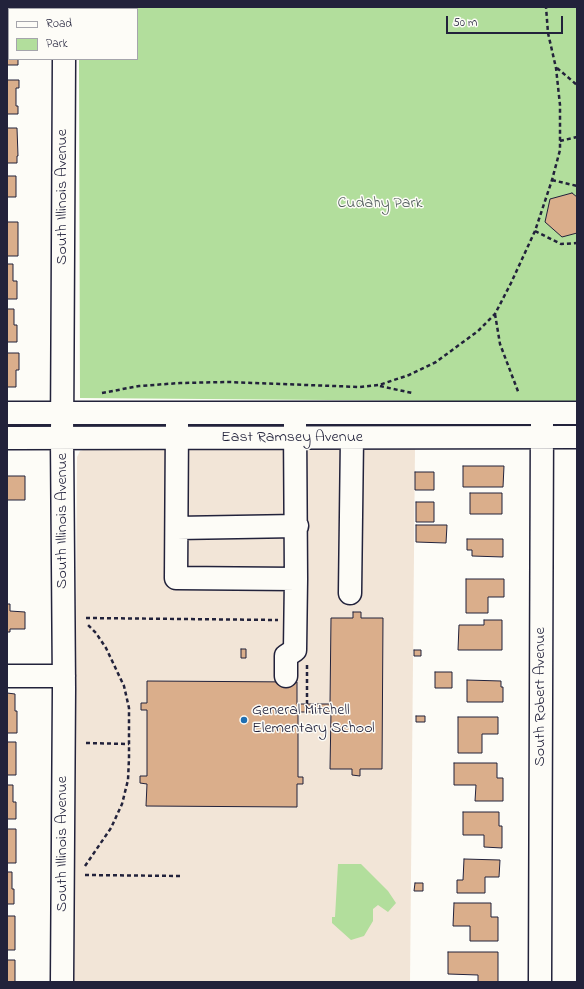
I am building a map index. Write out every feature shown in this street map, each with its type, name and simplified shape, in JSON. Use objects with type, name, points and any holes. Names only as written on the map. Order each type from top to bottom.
[{"type":"street","name":"South Illinois Avenue","points":[[62,982],[64,676],[62,438],[64,60]]},
{"type":"street","name":"East Ramsey Avenue","points":[[7,413],[577,413]]},
{"type":"street","points":[[178,413],[176,578],[296,579]]},
{"type":"street","points":[[286,676],[286,656],[295,650],[297,526],[295,413]]},
{"type":"street","name":"South Robert Avenue","points":[[540,982],[542,413]]},
{"type":"street","name":"East Ramsey Avenue","points":[[7,438],[577,437]]},
{"type":"street","points":[[350,592],[352,438]]},
{"type":"street","points":[[177,528],[297,526]]},
{"type":"street","points":[[7,676],[64,676]]},
{"type":"path","points":[[99,394],[139,386],[180,383],[228,382],[360,387],[379,386],[409,375],[436,362],[478,331],[495,314],[535,231],[552,180],[560,150],[560,105],[556,68],[548,33],[546,7]]},
{"type":"path","points":[[556,68],[577,85]]},
{"type":"path","points":[[560,141],[577,137]]},
{"type":"path","points":[[552,180],[577,186]]},
{"type":"path","points":[[535,231],[561,244],[577,243]]},
{"type":"path","points":[[495,314],[500,344],[519,394],[520,413]]},
{"type":"path","points":[[86,618],[282,620]]},
{"type":"path","points":[[85,866],[111,828],[122,804],[128,780],[129,744],[129,708],[124,686],[106,648],[96,633],[86,624]]},
{"type":"path","points":[[86,743],[129,744]]},
{"type":"path","points":[[85,875],[182,876]]},
{"type":"shaded area","name":"General Mitchell Elementary School","points":[[415,447],[410,982],[74,982],[77,457],[80,451],[90,448]]},
{"type":"green space","name":"Cudahy Park","points":[[577,7],[577,402],[80,398],[79,60],[138,60],[138,8],[79,8]]},
{"type":"green space","points":[[338,864],[361,864],[388,891],[396,903],[388,912],[378,905],[373,909],[373,921],[364,936],[351,940],[332,923],[332,917],[335,917]]},
{"type":"building","points":[[8,30],[8,60],[18,60],[18,65],[7,65]]},
{"type":"building","points":[[7,80],[19,80],[19,88],[16,88],[16,106],[18,106],[18,114],[7,114]]},
{"type":"building","points":[[7,128],[17,128],[17,163],[7,163]]},
{"type":"building","points":[[7,176],[16,176],[16,197],[7,197]]},
{"type":"building","points":[[572,193],[577,197],[577,233],[562,237],[545,222],[550,199]]},
{"type":"building","points":[[7,222],[18,222],[18,256],[7,256]]},
{"type":"building","points":[[7,264],[13,264],[13,281],[17,281],[17,299],[7,299]]},
{"type":"building","points":[[7,309],[14,309],[14,325],[17,325],[17,342],[7,342]]},
{"type":"building","points":[[7,353],[19,353],[19,370],[16,370],[16,387],[7,387]]},
{"type":"building","points":[[463,466],[504,466],[503,487],[463,487]]},
{"type":"building","points":[[415,472],[434,472],[434,490],[415,490]]},
{"type":"building","points":[[7,476],[25,476],[25,500],[7,500]]},
{"type":"building","points":[[470,493],[502,493],[502,514],[470,514]]},
{"type":"building","points":[[416,502],[434,502],[434,522],[416,522]]},
{"type":"building","points":[[416,525],[447,525],[446,543],[416,542]]},
{"type":"building","points":[[467,539],[503,539],[503,557],[472,556],[472,550],[467,550]]},
{"type":"building","points":[[466,579],[504,579],[504,597],[488,597],[488,613],[466,613]]},
{"type":"building","points":[[7,604],[10,604],[10,611],[25,612],[25,629],[10,629],[10,632],[7,632]]},
{"type":"building","points":[[353,612],[361,612],[361,618],[383,618],[382,769],[360,769],[360,776],[352,775],[352,769],[330,769],[331,712],[298,712],[298,777],[303,777],[303,784],[297,784],[297,807],[146,806],[147,784],[140,783],[140,776],[147,776],[147,710],[141,710],[141,703],[147,703],[147,681],[297,682],[297,704],[330,704],[331,618],[353,618]]},
{"type":"building","points":[[484,620],[502,620],[502,650],[458,650],[459,625],[484,625]]},
{"type":"building","points":[[241,649],[246,649],[246,658],[241,658]]},
{"type":"building","points":[[414,650],[421,650],[421,656],[414,656]]},
{"type":"building","points":[[435,672],[452,672],[452,688],[435,688]]},
{"type":"building","points":[[467,680],[501,681],[501,687],[503,687],[503,702],[467,702]]},
{"type":"building","points":[[7,693],[15,694],[17,733],[7,733]]},
{"type":"building","points":[[416,716],[425,716],[425,722],[416,722]]},
{"type":"building","points":[[458,717],[498,717],[498,734],[482,734],[482,753],[458,753]]},
{"type":"building","points":[[7,742],[16,742],[16,775],[7,775]]},
{"type":"building","points":[[454,763],[497,763],[497,778],[503,778],[503,801],[475,801],[476,785],[454,785]]},
{"type":"building","points":[[7,785],[13,785],[13,802],[16,802],[16,819],[7,819]]},
{"type":"building","points":[[463,812],[499,812],[499,826],[502,826],[502,848],[484,847],[484,835],[463,835]]},
{"type":"building","points":[[7,829],[16,829],[16,863],[7,863]]},
{"type":"building","points":[[464,859],[500,860],[499,877],[485,877],[485,893],[457,893],[457,880],[463,880]]},
{"type":"building","points":[[7,872],[12,872],[14,904],[7,904]]},
{"type":"building","points":[[415,883],[423,883],[423,891],[414,891]]},
{"type":"building","points":[[454,903],[491,903],[491,917],[498,917],[498,941],[470,941],[470,926],[453,926]]},
{"type":"building","points":[[7,916],[15,916],[15,950],[7,950]]},
{"type":"building","points":[[448,952],[498,952],[498,982],[478,982],[478,975],[448,974]]},
{"type":"building","points":[[7,960],[15,960],[15,982],[7,982]]},
{"type":"place","name":"General Mitchell Elementary School","points":[[244,720]]}]
